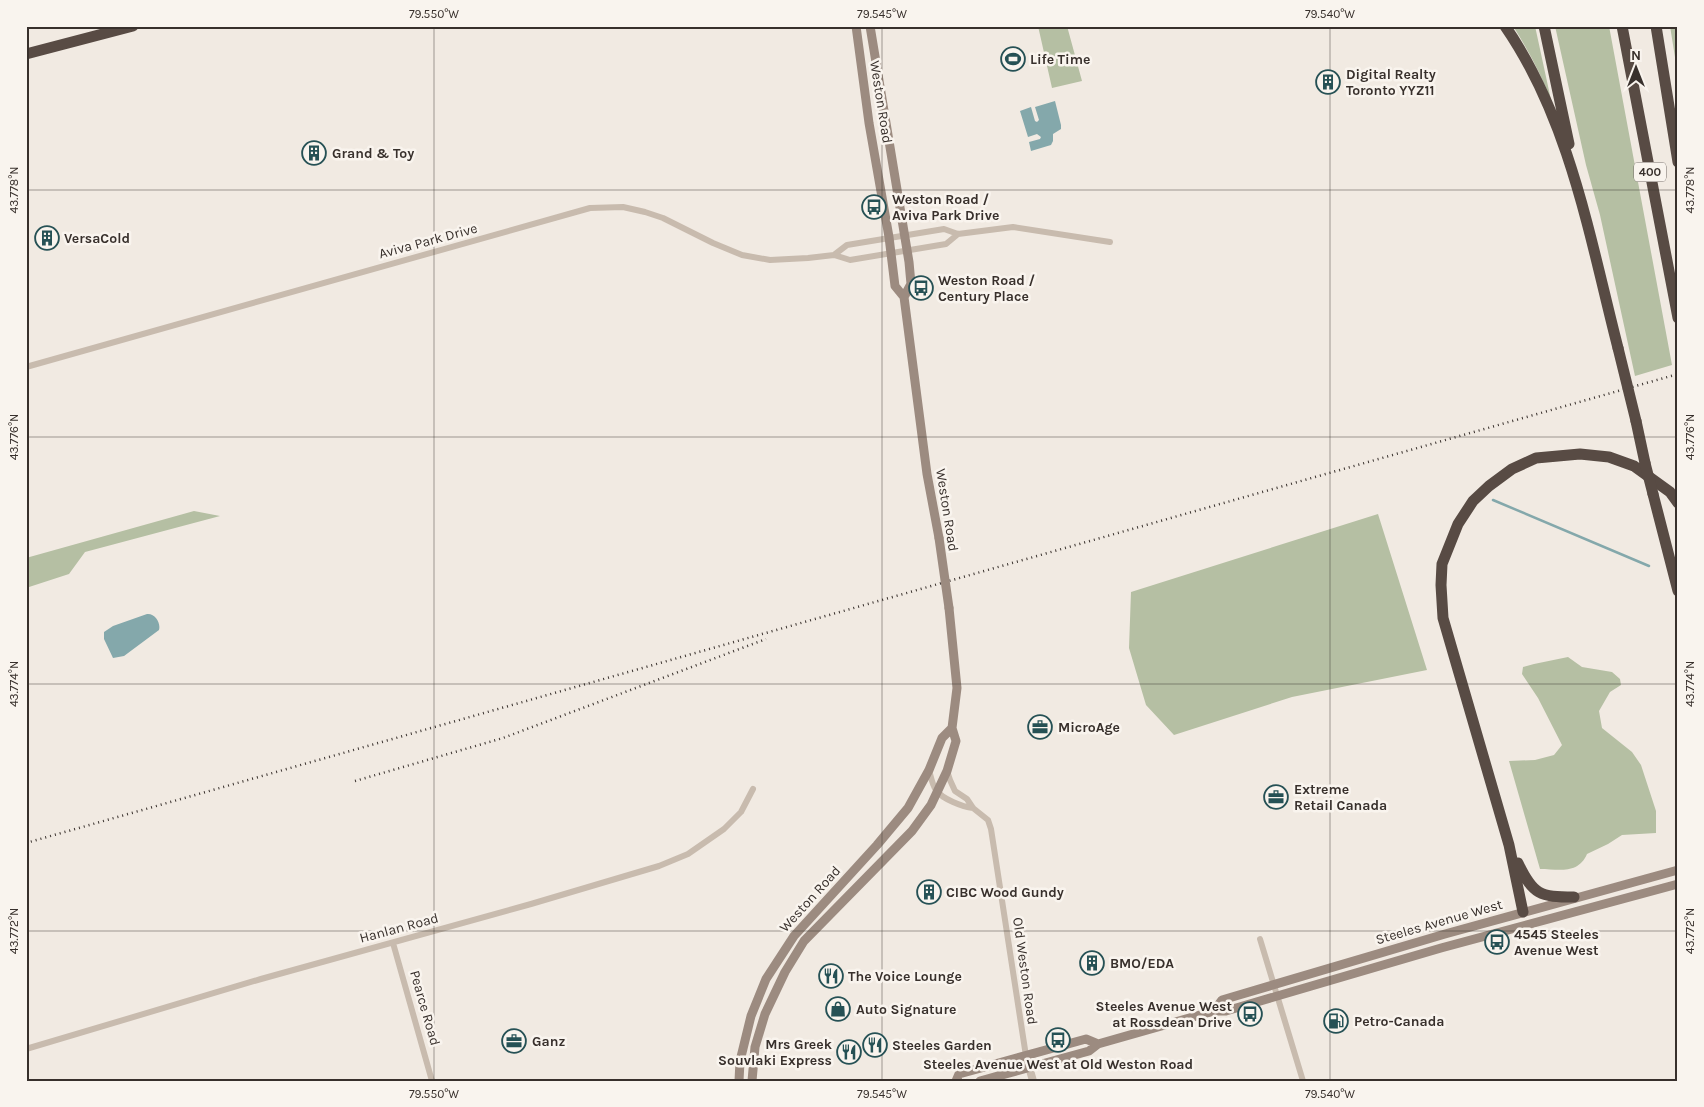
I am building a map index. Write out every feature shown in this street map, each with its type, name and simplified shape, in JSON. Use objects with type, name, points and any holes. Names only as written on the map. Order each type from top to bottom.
[{"type":"highway","points":[[26,54],[133,26]]},
{"type":"highway","points":[[1504,26],[1534,76],[1551,112],[1579,196]]},
{"type":"highway","points":[[1544,26],[1579,196],[1678,591]]},
{"type":"highway","name":"400","points":[[1622,26],[1678,318]]},
{"type":"highway","name":"400","points":[[1656,26],[1678,162]]},
{"type":"highway","points":[[1524,912],[1509,845],[1443,618],[1442,564],[1458,524],[1473,501],[1512,469],[1536,458],[1580,454],[1609,458],[1634,466],[1670,492],[1678,503]]},
{"type":"highway","points":[[1509,845],[1528,882],[1540,893],[1550,896],[1574,897]]},
{"type":"main road","name":"Weston Road","points":[[752,1081],[755,1048],[765,1014],[778,984],[790,964],[804,941],[912,831],[937,792],[947,771],[956,741],[952,728],[957,688],[939,538],[927,474],[904,297],[895,286],[889,237],[869,123],[856,26]]},
{"type":"main road","name":"Weston Road","points":[[870,26],[907,250],[911,284],[904,297]]},
{"type":"main road","name":"Weston Road","points":[[739,1081],[740,1061],[750,1016],[766,979],[794,936],[878,845],[908,808],[929,770],[942,738],[952,728]]},
{"type":"main road","name":"Steeles Avenue West","points":[[1214,1011],[1222,1000],[1574,897],[1678,870]]},
{"type":"main road","name":"Steeles Avenue West","points":[[980,1081],[1089,1051],[1098,1044],[1214,1011],[1226,1011],[1526,925],[1678,884]]},
{"type":"main road","points":[[1524,912],[1526,925]]},
{"type":"main road","name":"Steeles Avenue West","points":[[956,1081],[959,1074],[1086,1039],[1098,1044]]},
{"type":"street","name":"Aviva Park Drive","points":[[26,367],[590,208],[623,207],[645,212],[663,218],[742,255],[770,260],[834,255],[850,260],[946,244],[958,234]]},
{"type":"street","points":[[958,234],[1013,227],[1110,242]]},
{"type":"street","name":"Aviva Park Drive","points":[[834,255],[847,245],[889,237],[944,229],[958,234]]},
{"type":"street","points":[[929,770],[937,792]]},
{"type":"street","name":"Old Weston Road","points":[[947,771],[955,791],[967,799],[973,808],[988,820],[1026,1056]]},
{"type":"street","name":"Hanlan Road","points":[[26,1049],[261,979],[570,893],[659,866],[688,854],[734,820],[741,812],[753,790]]},
{"type":"street","name":"Old Weston Road","points":[[937,792],[962,807],[973,808]]},
{"type":"street","points":[[1260,939],[1303,1081]]},
{"type":"street","name":"Pearce Road","points":[[393,943],[432,1081]]},
{"type":"street","points":[[1026,1056],[1033,1081]]},
{"type":"green space","points":[[1038,26],[1067,26],[1082,81],[1052,88]]},
{"type":"green space","points":[[1513,26],[1535,26],[1551,100],[1534,62]]},
{"type":"green space","points":[[1555,26],[1609,26],[1672,365],[1635,376],[1600,215],[1586,165]]},
{"type":"green space","points":[[1670,26],[1678,26],[1678,76]]},
{"type":"green space","points":[[194,511],[220,516],[85,552],[69,574],[26,588],[26,558]]},
{"type":"green space","points":[[1378,514],[1427,670],[1292,697],[1174,735],[1146,705],[1129,648],[1131,592]]},
{"type":"green space","points":[[1568,657],[1582,667],[1612,672],[1620,679],[1621,685],[1610,692],[1599,711],[1602,728],[1632,752],[1641,765],[1656,811],[1656,833],[1622,835],[1587,854],[1583,861],[1573,868],[1560,870],[1540,869],[1509,761],[1535,760],[1554,755],[1562,745],[1538,698],[1522,674],[1523,667]]},
{"type":"water","points":[[1055,101],[1061,129],[1053,134],[1051,145],[1031,151],[1029,142],[1041,137],[1037,134],[1028,137],[1020,111],[1031,107],[1037,122],[1039,120],[1035,107]]},
{"type":"water","points":[[147,614],[153,615],[157,619],[159,630],[124,656],[113,658],[104,639],[104,632],[113,626]]},
{"type":"waterway","points":[[1493,500],[1649,566]]},
{"type":"railway","points":[[26,843],[1678,374]]},
{"type":"railway","points":[[355,781],[503,738],[766,639]]},
{"type":"place","name":"Life Time","points":[[1013,59]]},
{"type":"place","name":"Digital Realty Toronto YYZ11","points":[[1328,82]]},
{"type":"place","name":"Grand & Toy","points":[[314,153]]},
{"type":"place","name":"Weston Road / Aviva Park Drive","points":[[874,207]]},
{"type":"place","name":"VersaCold","points":[[47,238]]},
{"type":"place","name":"Weston Road / Century Place","points":[[921,288]]},
{"type":"place","name":"MicroAge","points":[[1040,727]]},
{"type":"place","name":"Extreme Retail Canada","points":[[1276,797]]},
{"type":"place","name":"CIBC Wood Gundy","points":[[929,892]]},
{"type":"place","name":"4545 Steeles Avenue West","points":[[1497,942]]},
{"type":"place","name":"BMO/EDA","points":[[1092,963]]},
{"type":"place","name":"The Voice Lounge","points":[[831,976]]},
{"type":"place","name":"Auto Signature","points":[[838,1009]]},
{"type":"place","name":"Steeles Avenue West at Rossdean Drive","points":[[1250,1014]]},
{"type":"place","name":"Petro-Canada","points":[[1336,1021]]},
{"type":"place","name":"Steeles Avenue West at Old Weston Road","points":[[1058,1040]]},
{"type":"place","name":"Ganz","points":[[514,1041]]},
{"type":"place","name":"Steeles Garden","points":[[875,1045]]},
{"type":"place","name":"Mrs Greek Souvlaki Express","points":[[849,1052]]}]
